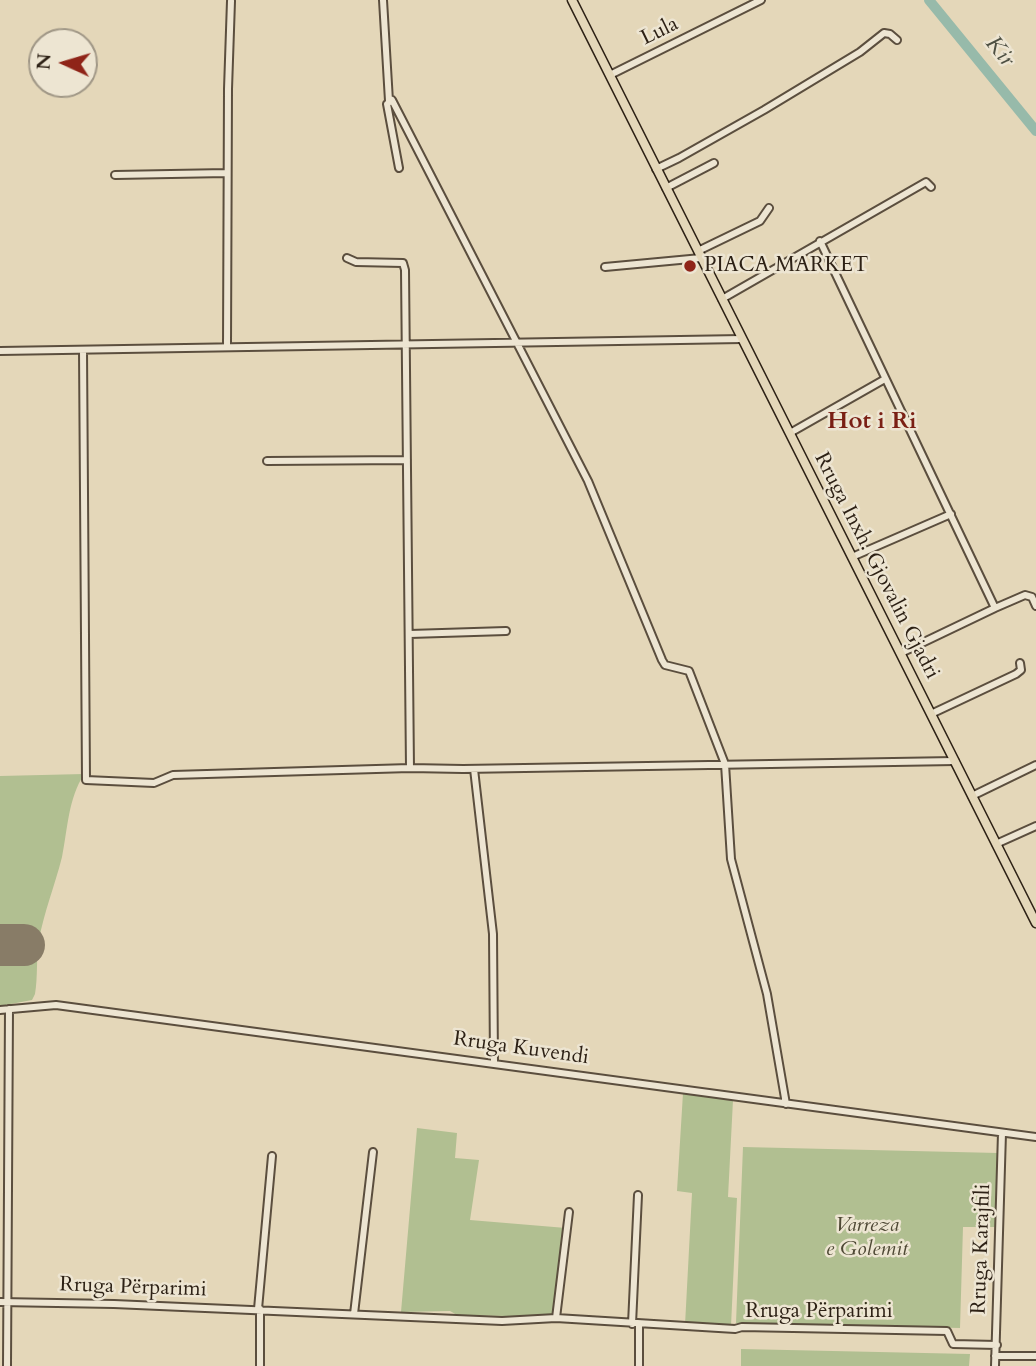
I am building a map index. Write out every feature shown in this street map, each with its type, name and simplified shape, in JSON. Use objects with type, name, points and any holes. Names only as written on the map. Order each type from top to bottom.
[{"type":"main road","name":"Rruga Inxh. Gjovalin Gjadri","points":[[572,0],[1036,923]]},
{"type":"street","points":[[383,0],[389,101],[387,104],[399,168]]},
{"type":"street","name":"Lula","points":[[610,75],[761,0]]},
{"type":"street","points":[[227,347],[230,1]]},
{"type":"street","points":[[656,169],[679,159],[764,110],[860,52],[884,33],[897,40]]},
{"type":"street","points":[[389,101],[392,100],[396,104],[588,481],[662,660],[665,665],[690,671],[725,764],[731,859],[768,994],[786,1104]]},
{"type":"street","points":[[666,188],[714,163]]},
{"type":"street","points":[[115,175],[227,173]]},
{"type":"street","points":[[722,299],[926,182],[931,187]]},
{"type":"street","points":[[605,267],[699,255],[760,221],[769,208]]},
{"type":"street","points":[[820,242],[880,362],[995,608]]},
{"type":"street","points":[[347,258],[356,262],[403,263],[410,768]]},
{"type":"street","points":[[0,351],[743,339]]},
{"type":"street","points":[[83,350],[86,780],[154,783],[173,775],[410,768],[955,761]]},
{"type":"street","points":[[790,433],[886,379]]},
{"type":"street","points":[[267,461],[407,460]]},
{"type":"street","points":[[852,557],[951,514]]},
{"type":"street","points":[[901,653],[1025,595],[1032,597],[1036,606]]},
{"type":"street","points":[[410,634],[506,631]]},
{"type":"street","points":[[931,714],[1016,674],[1021,670],[1020,663]]},
{"type":"street","points":[[972,796],[1036,765]]},
{"type":"street","points":[[474,769],[493,943],[494,1063]]},
{"type":"street","points":[[996,844],[1036,826]]},
{"type":"street","name":"Rruga Kuvendi","points":[[0,1010],[56,1005],[1036,1137]]},
{"type":"street","points":[[7,1366],[4,1302],[9,1009]]},
{"type":"street","name":"Rruga Karajfili","points":[[995,1366],[1002,1133]]},
{"type":"street","points":[[354,1314],[373,1152]]},
{"type":"street","points":[[260,1366],[259,1309],[272,1156]]},
{"type":"street","points":[[638,1195],[636,1324],[639,1366]]},
{"type":"street","points":[[556,1318],[569,1212]]},
{"type":"street","name":"Rruga Përparimi","points":[[4,1302],[259,1309],[502,1321],[556,1318],[735,1329],[754,1327],[947,1331],[953,1344],[997,1345]]},
{"type":"street","points":[[995,1356],[1036,1356]]},
{"type":"green space","points":[[84,774],[72,804],[62,857],[41,930],[35,994],[32,1000],[0,1006],[0,776]]},
{"type":"green space","points":[[683,1093],[733,1100],[728,1197],[737,1198],[731,1326],[685,1325],[692,1193],[677,1191]]},
{"type":"green space","points":[[417,1128],[457,1133],[455,1158],[479,1160],[470,1220],[566,1228],[553,1317],[457,1315],[450,1311],[401,1312]]},
{"type":"green space","name":"Varreza e Golemit","points":[[743,1147],[998,1153],[996,1227],[963,1227],[960,1328],[736,1323]]},
{"type":"green space","points":[[741,1349],[970,1354],[969,1366],[741,1366]]},
{"type":"waterway","name":"Kir","points":[[929,0],[1036,131]]},
{"type":"runway","points":[[0,945],[24,945]]},
{"type":"place","name":"PIACA MARKET","points":[[690,266]]},
{"type":"district","name":"Hot i Ri","points":[[872,422]]}]
